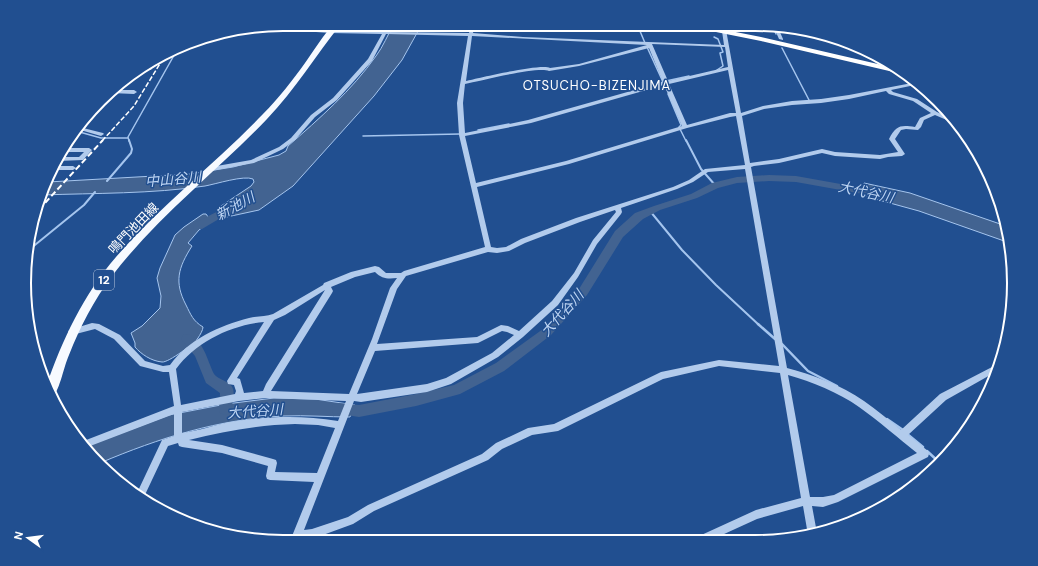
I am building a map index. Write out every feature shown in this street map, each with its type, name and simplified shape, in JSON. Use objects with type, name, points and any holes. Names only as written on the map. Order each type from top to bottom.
[{"type":"highway","points":[[735,31],[888,69]]},
{"type":"highway","points":[[739,31],[781,39],[875,62]]},
{"type":"main road","name":"鳴門池田線","points":[[53,385],[72,332],[90,301],[120,260],[145,232],[265,118],[291,88],[330,31]]},
{"type":"street","points":[[364,31],[726,46]]},
{"type":"street","points":[[471,31],[460,104],[462,135],[488,249]]},
{"type":"street","points":[[724,31],[737,115],[811,528]]},
{"type":"street","points":[[778,32],[781,39]]},
{"type":"street","points":[[210,170],[252,162],[280,148],[292,139],[313,116],[335,99],[348,85],[374,55],[385,33]]},
{"type":"street","points":[[463,83],[534,69],[547,68],[549,70],[569,68],[649,44]]},
{"type":"street","points":[[649,44],[685,127]]},
{"type":"street","points":[[462,135],[529,122],[666,83],[729,68]]},
{"type":"street","points":[[474,186],[567,163],[685,127],[770,106],[792,103],[821,102],[910,85]]},
{"type":"street","points":[[888,90],[891,93],[915,100],[944,117]]},
{"type":"street","points":[[119,92],[134,92]]},
{"type":"street","points":[[72,332],[96,326],[117,337],[143,364],[163,369],[172,368],[183,355],[204,339],[217,332],[249,321],[271,318],[326,285],[348,275],[378,269],[382,275],[386,277],[401,276],[488,249],[493,251],[507,250],[536,236],[578,220],[675,188],[691,181],[707,170],[747,168],[753,164],[779,161],[822,151],[835,154],[880,157],[888,154],[902,154],[892,139],[896,132],[902,127],[916,129],[918,128],[922,119],[935,113]]},
{"type":"street","points":[[83,129],[101,134]]},
{"type":"street","points":[[64,159],[81,159],[89,150],[69,150]]},
{"type":"street","points":[[59,168],[73,168]]},
{"type":"street","points":[[89,443],[178,410],[231,398],[266,394],[350,400],[427,388],[448,381],[495,355],[520,335],[555,303],[576,275],[595,242],[619,212],[618,207]]},
{"type":"street","points":[[298,535],[350,400],[372,348],[394,288],[401,276]]},
{"type":"street","points":[[266,394],[329,291],[326,285]]},
{"type":"street","points":[[231,398],[239,385],[237,382],[231,381],[271,318]]},
{"type":"street","points":[[372,348],[478,340],[501,328],[508,329],[520,335]]},
{"type":"street","points":[[309,535],[350,521],[372,508],[485,457],[500,446],[531,431],[555,428],[661,376],[719,363],[783,370],[810,378],[849,396],[925,454],[835,499],[823,502],[806,501],[756,515],[711,535]]},
{"type":"street","points":[[172,368],[178,410],[179,437],[182,443],[222,449],[273,463],[270,476],[320,478]]},
{"type":"street","points":[[902,435],[943,397],[991,370]]},
{"type":"street","points":[[142,492],[165,443],[179,437],[240,423],[308,420],[342,422]]},
{"type":"water","name":"中山谷川","points":[[390,31],[418,31],[402,60],[374,96],[293,186],[259,210],[222,218],[218,213],[218,208],[251,186],[254,182],[253,179],[249,178],[185,189],[124,193],[47,195],[52,182],[190,174],[233,167],[279,155],[286,151],[288,146],[346,92],[367,69]]},
{"type":"water","points":[[864,183],[910,193],[999,224],[1003,241],[919,211],[868,197],[861,191]]},
{"type":"water","points":[[203,214],[206,214],[211,221],[199,230],[188,243],[192,246],[183,261],[179,275],[182,297],[189,312],[203,327],[202,330],[196,341],[175,356],[162,362],[150,359],[143,355],[135,347],[131,333],[142,326],[160,308],[161,296],[157,278],[175,235]]},
{"type":"water","points":[[274,398],[315,399],[355,405],[350,417],[284,416],[260,418],[236,421],[190,431],[105,461],[90,445],[169,415],[226,404]]},
{"type":"waterway","points":[[640,31],[645,43]]},
{"type":"waterway","points":[[714,37],[718,39],[723,52],[720,53],[723,66],[717,70]]},
{"type":"waterway","points":[[647,47],[663,82],[658,84]]},
{"type":"waterway","points":[[782,48],[809,100]]},
{"type":"waterway","points":[[129,141],[128,137],[173,56]]},
{"type":"waterway","points":[[666,81],[689,76]]},
{"type":"waterway","points":[[668,94],[681,125],[679,127],[686,141]]},
{"type":"waterway","points":[[478,130],[509,124]]},
{"type":"waterway","points":[[81,132],[101,138],[128,138]]},
{"type":"waterway","points":[[363,136],[460,134]]},
{"type":"waterway","points":[[107,181],[131,153],[132,149],[129,140]]},
{"type":"waterway","points":[[686,140],[701,169],[715,185]]},
{"type":"waterway","name":"大代谷川","points":[[338,409],[359,411],[416,400],[456,390],[500,367],[547,332],[583,292],[619,234],[639,216],[657,208],[694,196],[715,185],[737,180],[769,178],[796,179],[874,193]]},
{"type":"waterway","points":[[34,246],[84,205],[95,192]]},
{"type":"waterway","name":"新池川","points":[[198,226],[231,208]]},
{"type":"waterway","points":[[650,211],[682,250],[716,285],[759,325]]},
{"type":"waterway","points":[[758,324],[775,339]]},
{"type":"waterway","name":"新池川","points":[[187,339],[200,353],[210,379],[227,390],[225,409]]},
{"type":"waterway","points":[[782,344],[808,371],[837,386]]},
{"type":"waterway","points":[[887,419],[903,430]]},
{"type":"waterway","points":[[906,433],[923,447]]},
{"type":"waterway","points":[[927,451],[935,459]]},
{"type":"railway","points":[[102,141],[134,106],[160,63]]},
{"type":"railway","points":[[43,205],[103,140]]},
{"type":"district","name":"OTSUCHO-BIZENJIMA","points":[[597,85]]}]
